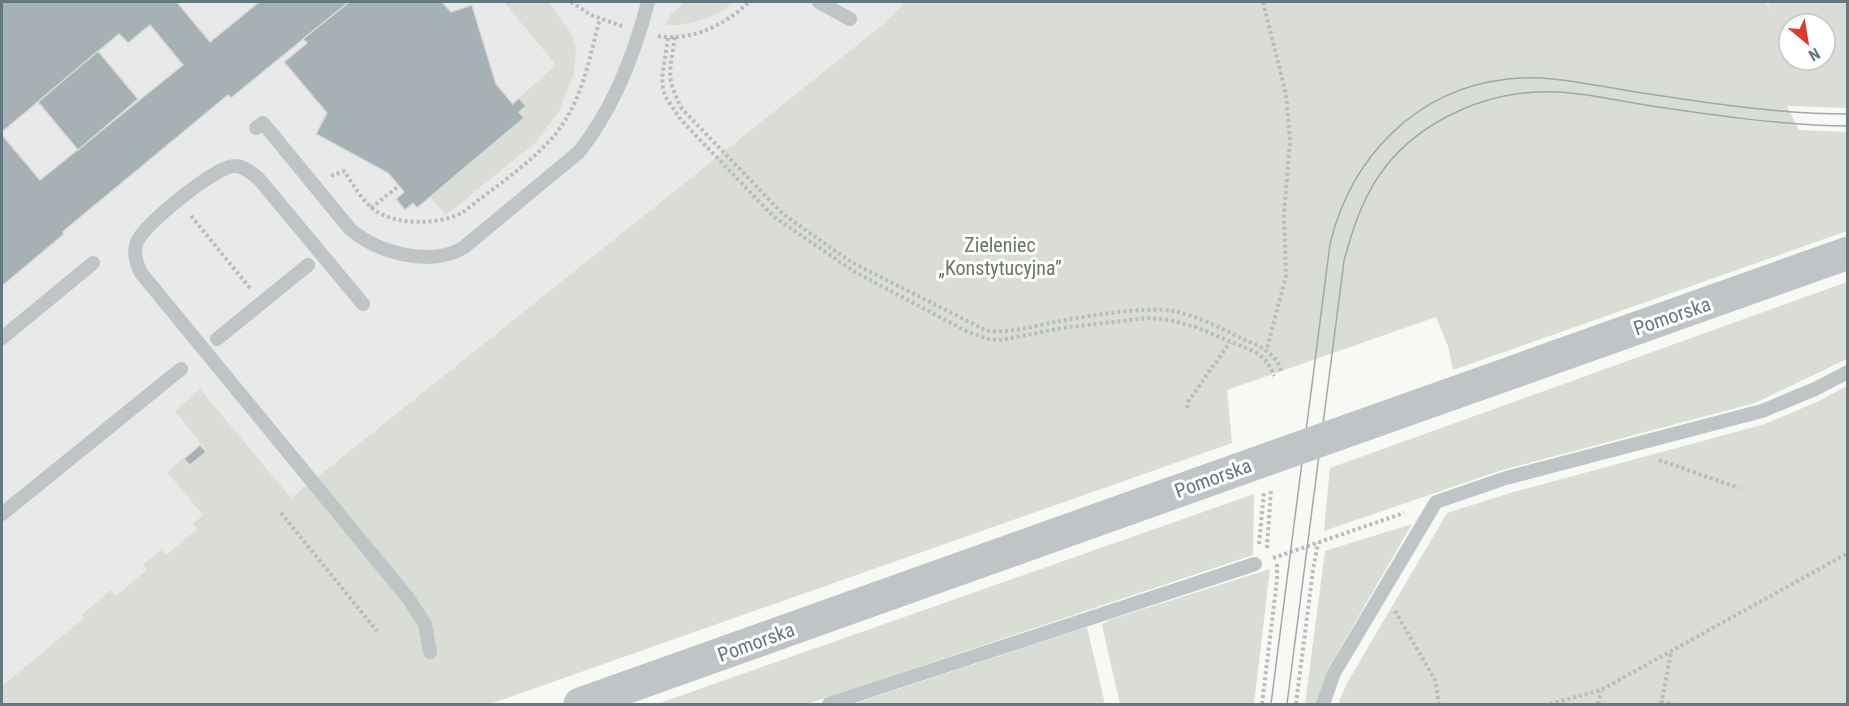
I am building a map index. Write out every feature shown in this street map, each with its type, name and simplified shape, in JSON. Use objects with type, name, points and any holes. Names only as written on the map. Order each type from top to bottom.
[{"type":"street","name":"Pomorska","points":[[580,705],[1848,253]]},
{"type":"lane","points":[[256,128],[263,123],[347,232],[377,246],[400,253],[429,256],[454,253],[579,152],[609,107],[624,76],[648,2]]},
{"type":"lane","points":[[819,2],[850,19]]},
{"type":"lane","points":[[363,304],[259,179],[249,171],[235,166],[221,169],[208,176],[147,227],[138,240],[135,258],[141,273],[408,598],[425,624],[430,651]]},
{"type":"lane","points":[[2,338],[93,263]]},
{"type":"lane","points":[[217,339],[305,267]]},
{"type":"lane","points":[[2,514],[181,369]]},
{"type":"lane","points":[[1323,705],[1334,673],[1436,502],[1506,478],[1762,411],[1815,389],[1848,372]]},
{"type":"lane","points":[[829,705],[1259,563]]},
{"type":"path","points":[[750,2],[740,11],[711,28],[676,37],[669,77],[672,90],[682,109],[778,210],[850,262],[987,331],[1007,332],[1069,320],[1154,310],[1174,311],[1221,328],[1266,351],[1277,362],[1281,372]]},
{"type":"path","points":[[1263,2],[1286,94],[1290,140],[1284,215],[1286,276],[1263,357]]},
{"type":"path","points":[[359,194],[371,208],[380,214],[413,221],[448,220],[462,213],[543,148],[561,128],[574,104],[600,19]]},
{"type":"path","points":[[668,38],[662,78],[663,88],[665,96],[681,120],[774,217],[855,272],[966,331],[988,339],[1001,340],[1062,328],[1147,318],[1169,320],[1196,327],[1263,357],[1274,376]]},
{"type":"path","points":[[371,208],[400,185]]},
{"type":"path","points":[[191,216],[262,302]]},
{"type":"path","points":[[1187,408],[1188,402],[1230,342]]},
{"type":"path","points":[[1647,442],[1652,457],[1739,488]]},
{"type":"path","points":[[1259,563],[1271,488]]},
{"type":"path","points":[[1259,563],[1264,490]]},
{"type":"path","points":[[1259,563],[1436,502]]},
{"type":"path","points":[[280,513],[377,631]]},
{"type":"path","points":[[1296,705],[1318,543]]},
{"type":"path","points":[[1550,705],[1601,690],[1848,554]]},
{"type":"path","points":[[1262,705],[1277,580],[1277,556]]},
{"type":"path","points":[[1379,598],[1392,606],[1435,680],[1439,705]]},
{"type":"path","points":[[1671,653],[1661,703],[1674,705]]},
{"type":"path","points":[[1598,705],[1601,690]]},
{"type":"shaded area","points":[[2,2],[905,2],[882,25],[34,704],[2,704]]},
{"type":"green space","points":[[504,2],[549,2],[570,32],[576,47],[574,74],[559,111],[535,143],[446,215],[430,197],[524,118],[519,112],[526,106],[519,98],[556,65]]},
{"type":"green space","points":[[685,2],[734,2],[702,20],[666,25],[670,15]]},
{"type":"green space","name":"Zieleniec „Konstytucyjna”","points":[[905,2],[1767,2],[1769,13],[1768,2],[1847,2],[1847,108],[1787,106],[1799,130],[1847,132],[1847,231],[1453,370],[1448,346],[1436,317],[1227,390],[1232,443],[490,704],[2,704],[2,686],[84,618],[82,615],[111,590],[116,596],[147,570],[143,565],[161,550],[166,555],[197,529],[193,524],[203,515],[167,472],[182,459],[189,466],[207,451],[175,411],[200,389],[291,498],[882,25]]},
{"type":"green space","points":[[1847,282],[1847,359],[1755,403],[1502,470],[1324,531],[1330,468]]},
{"type":"green space","points":[[1847,386],[1847,704],[1338,704],[1347,683],[1447,513],[1510,493],[1765,424],[1819,401]]},
{"type":"green space","points":[[1254,494],[1253,555],[807,704],[657,704]]},
{"type":"green space","points":[[1412,524],[1328,669],[1317,704],[1305,704],[1325,551]]},
{"type":"green space","points":[[1270,569],[1254,704],[1120,704],[1102,625],[1109,620]]},
{"type":"green space","points":[[1087,627],[1105,704],[853,704]]},
{"type":"building","points":[[2,2],[177,2],[210,42],[259,2],[349,2],[231,98],[228,95],[66,229],[64,234],[2,286],[2,135],[40,180],[183,65],[150,25],[128,43],[119,34],[2,132]]},
{"type":"building","points":[[349,2],[442,2],[451,12],[472,5],[496,84],[513,104],[519,98],[526,106],[519,112],[524,118],[417,208],[413,203],[405,210],[396,199],[404,192],[388,173],[316,134],[327,113],[284,62],[307,43],[303,39]]},
{"type":"building","points":[[98,51],[138,99],[78,150],[38,102]]},
{"type":"building","points":[[200,445],[206,452],[190,465],[184,459]]},
{"type":"tram line","points":[[1271,704],[1330,244],[1340,212],[1354,183],[1371,156],[1392,133],[1417,113],[1444,97],[1475,85],[1523,78],[1569,81],[1738,107],[1848,114]]},
{"type":"tram line","points":[[1287,704],[1344,261],[1362,207],[1378,177],[1392,159],[1427,128],[1447,116],[1491,99],[1536,92],[1577,94],[1746,119],[1848,126]]}]
